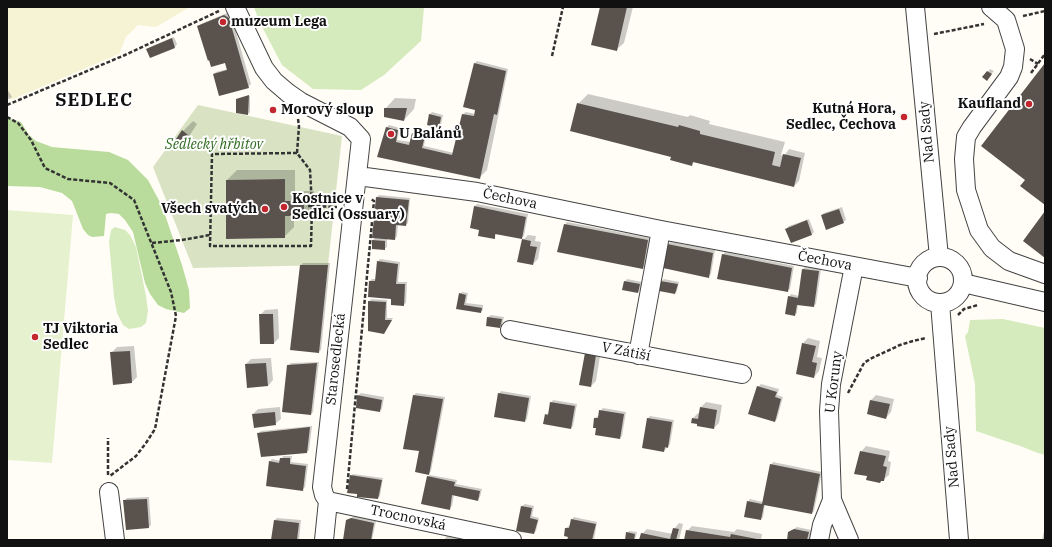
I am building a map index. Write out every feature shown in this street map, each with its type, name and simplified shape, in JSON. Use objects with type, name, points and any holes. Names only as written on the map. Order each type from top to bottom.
[{"type":"street","name":"Nad Sady","points":[[916,7],[939,257]]},
{"type":"street","name":"Starosedlecká","points":[[230,8],[264,68],[274,81],[301,102],[350,127],[361,139],[322,487],[324,495],[337,502],[324,540]]},
{"type":"street","points":[[989,15],[1006,20],[1015,49],[1013,67],[1009,77],[966,137],[964,159],[966,190],[979,230],[992,248],[1009,261],[1045,274]]},
{"type":"street","name":"Čechova","points":[[358,176],[477,192],[661,230],[918,278]]},
{"type":"street","points":[[638,355],[661,230]]},
{"type":"street","points":[[939,257],[952,260],[961,270],[963,277],[963,283],[958,295],[946,302],[940,303],[926,298],[918,285],[918,278],[922,266],[933,258],[939,257]]},
{"type":"street","name":"U Koruny","points":[[849,540],[832,500],[829,411],[831,384],[854,266]]},
{"type":"street","points":[[963,283],[1045,302]]},
{"type":"street","name":"Nad Sady","points":[[940,303],[959,540]]},
{"type":"street","name":"V Zátiší","points":[[510,330],[742,374]]},
{"type":"street","points":[[109,492],[115,540]]},
{"type":"street","name":"U Koruny","points":[[819,540],[822,525],[832,500]]},
{"type":"street","name":"Trocnovská","points":[[337,502],[506,539]]},
{"type":"path","points":[[552,56],[563,7]]},
{"type":"path","points":[[7,105],[125,55],[230,8]]},
{"type":"path","points":[[1016,18],[1045,11]]},
{"type":"path","points":[[934,34],[989,15]]},
{"type":"path","points":[[1031,73],[1045,54]]},
{"type":"path","points":[[1031,59],[1038,64]]},
{"type":"path","points":[[297,153],[212,154],[210,246],[311,246],[312,206],[310,170],[297,153],[299,126],[296,110],[301,102]]},
{"type":"path","points":[[7,118],[18,123],[31,140],[45,168],[68,179],[110,183],[134,200],[172,292],[176,316],[154,429],[136,456],[108,478],[108,438]]},
{"type":"path","points":[[337,502],[374,201],[368,198]]},
{"type":"path","points":[[306,206],[353,209]]},
{"type":"path","points":[[152,243],[210,235]]},
{"type":"path","points":[[956,319],[959,313],[964,309],[983,304]]},
{"type":"path","points":[[846,396],[864,363],[900,345],[913,340],[931,337]]},
{"type":"shaded area","points":[[7,7],[190,7],[156,27],[138,25],[126,37],[119,54],[11,100],[7,93]]},
{"type":"green space","points":[[254,7],[424,7],[421,41],[384,75],[361,90],[313,89],[282,65],[259,21]]},
{"type":"green space","name":"Sedlecký hřbitov","points":[[198,105],[342,136],[328,265],[193,268],[153,167]],"holes":[[[285,179],[285,201],[304,201],[304,216],[285,216],[284,238],[226,239],[226,180]]]},
{"type":"green space","points":[[7,119],[21,122],[29,135],[36,141],[52,147],[109,152],[128,160],[148,180],[162,206],[182,265],[189,290],[190,308],[184,313],[166,309],[158,305],[150,294],[145,283],[133,232],[119,214],[106,214],[104,236],[92,237],[83,229],[72,201],[62,193],[40,187],[7,186]]},
{"type":"green space","name":"TJ Viktoria Sedlec","points":[[7,210],[73,215],[52,463],[7,460]]},
{"type":"green space","points":[[115,227],[125,230],[130,235],[136,247],[148,311],[146,323],[141,327],[129,329],[123,325],[117,313],[109,242],[111,230]]},
{"type":"green space","points":[[1003,319],[1045,328],[1045,455],[976,431],[975,384],[965,336],[968,332],[970,320]]},
{"type":"building","points":[[600,7],[627,7],[617,51],[591,45]]},
{"type":"building","points":[[224,15],[229,18],[249,88],[219,96],[213,74],[227,70],[225,63],[211,67],[197,26]]},
{"type":"building","points":[[172,38],[175,48],[150,58],[146,49]]},
{"type":"building","points":[[474,63],[506,71],[497,115],[494,114],[480,179],[377,157],[386,127],[398,130],[396,142],[409,145],[412,133],[425,136],[422,148],[452,155],[462,114],[474,116],[475,110],[463,107]]},
{"type":"building","name":"Kaufland","points":[[1045,63],[1045,205],[1020,186],[1025,180],[981,146]]},
{"type":"building","points":[[987,71],[992,74],[987,81],[982,77]]},
{"type":"building","points":[[249,95],[248,115],[236,113],[236,99]]},
{"type":"building","points":[[577,103],[678,127],[679,125],[700,131],[700,134],[775,152],[772,165],[780,167],[783,154],[801,158],[794,187],[693,162],[692,166],[670,160],[671,157],[570,131]]},
{"type":"building","points":[[384,108],[407,108],[404,121],[384,117]]},
{"type":"building","points":[[429,114],[441,117],[439,128],[427,125]]},
{"type":"building","points":[[182,130],[188,135],[178,149],[172,145]]},
{"type":"building","name":"Všech svatých","points":[[285,179],[285,201],[304,201],[304,216],[285,216],[285,238],[226,239],[226,180]]},
{"type":"building","points":[[376,197],[409,200],[406,226],[396,225],[395,240],[372,238]]},
{"type":"building","points":[[474,206],[526,217],[522,239],[495,234],[495,239],[478,236],[479,230],[470,228]]},
{"type":"building","points":[[839,209],[844,223],[826,230],[821,215]]},
{"type":"building","points":[[1045,211],[1045,258],[1023,241]]},
{"type":"building","points":[[807,220],[812,235],[791,243],[785,229]]},
{"type":"building","points":[[564,224],[648,240],[643,269],[557,252]]},
{"type":"building","points":[[522,239],[531,241],[530,246],[537,247],[533,265],[517,262]]},
{"type":"building","points":[[372,240],[385,241],[385,250],[372,249]]},
{"type":"building","points":[[667,244],[713,253],[709,278],[663,268]]},
{"type":"building","points":[[722,254],[792,268],[788,292],[717,279]]},
{"type":"building","points":[[377,261],[398,264],[396,284],[405,284],[404,306],[391,305],[391,299],[368,297],[369,281],[375,281]]},
{"type":"building","points":[[300,265],[328,265],[319,353],[290,350]]},
{"type":"building","points":[[802,269],[819,271],[814,307],[797,305],[795,316],[785,314],[788,296],[798,298]]},
{"type":"building","points":[[624,281],[640,284],[638,293],[622,290]]},
{"type":"building","points":[[660,281],[678,284],[675,294],[659,291]]},
{"type":"building","points":[[459,293],[466,295],[464,305],[482,308],[481,313],[456,309]]},
{"type":"building","points":[[368,301],[386,302],[385,320],[392,320],[384,334],[368,331]]},
{"type":"building","points":[[259,314],[273,314],[274,344],[260,344]]},
{"type":"building","points":[[487,317],[502,319],[500,328],[486,326]]},
{"type":"building","points":[[802,343],[816,346],[812,362],[817,363],[814,378],[796,374]]},
{"type":"building","points":[[130,351],[132,383],[113,385],[110,352]]},
{"type":"building","points":[[585,353],[596,355],[591,387],[579,385]]},
{"type":"building","points":[[266,363],[268,386],[247,388],[245,364]]},
{"type":"building","points":[[317,363],[311,415],[282,412],[287,365]]},
{"type":"building","points":[[757,386],[777,392],[775,397],[781,399],[775,422],[748,414]]},
{"type":"building","points":[[498,393],[529,398],[525,422],[494,417]]},
{"type":"building","points":[[357,395],[382,400],[380,412],[356,408]]},
{"type":"building","points":[[413,395],[443,399],[429,475],[415,472],[419,451],[403,449]]},
{"type":"building","points":[[870,400],[890,404],[886,419],[867,414]]},
{"type":"building","points":[[550,402],[575,406],[571,429],[543,424],[545,414],[548,415]]},
{"type":"building","points":[[700,407],[717,410],[714,429],[697,426],[697,424],[691,423],[692,418],[698,419]]},
{"type":"building","points":[[599,410],[624,414],[620,439],[595,435],[596,428],[593,428],[594,418],[598,418]]},
{"type":"building","points":[[275,412],[276,425],[254,428],[252,414]]},
{"type":"building","points":[[647,418],[672,422],[668,448],[665,447],[664,452],[642,448]]},
{"type":"building","points":[[310,427],[307,453],[261,457],[257,433]]},
{"type":"building","points":[[860,451],[886,456],[883,466],[887,467],[884,481],[881,481],[880,483],[866,480],[867,476],[854,474]]},
{"type":"building","points":[[280,458],[290,458],[290,464],[306,466],[303,491],[266,486],[269,461],[279,463]]},
{"type":"building","points":[[770,464],[820,474],[812,514],[764,505],[761,520],[744,517],[747,501],[762,504]]},
{"type":"building","points":[[350,475],[382,480],[378,499],[357,497],[357,494],[347,493]]},
{"type":"building","points":[[427,476],[455,482],[454,486],[480,491],[478,501],[452,495],[450,510],[421,504]]},
{"type":"building","points":[[147,499],[149,528],[126,530],[123,500]]},
{"type":"building","points":[[521,506],[532,508],[530,518],[538,520],[534,534],[516,531]]},
{"type":"building","points":[[351,518],[374,523],[371,540],[343,540],[346,520]]},
{"type":"building","points":[[571,519],[596,524],[592,540],[567,540],[568,537],[564,536],[565,528],[569,528]]},
{"type":"building","points":[[274,520],[299,523],[297,540],[271,540]]},
{"type":"building","points":[[673,528],[679,529],[676,540],[639,540],[641,533],[670,539]]},
{"type":"building","points":[[794,529],[809,532],[807,540],[787,540],[788,532]]},
{"type":"building","points":[[686,530],[730,537],[731,534],[757,540],[684,540]]},
{"type":"building","points":[[626,532],[635,534],[634,540],[625,540]]},
{"type":"place","name":"muzeum Lega","points":[[223,22]]},
{"type":"place","name":"Kaufland","points":[[1029,104]]},
{"type":"place","name":"Morový sloup","points":[[273,110]]},
{"type":"place","name":"Kutná Hora, Sedlec, Čechova","points":[[904,117]]},
{"type":"place","name":"U Balánů","points":[[391,134]]},
{"type":"place","name":"Kostnice v Sedlci (Ossuary)","points":[[284,207]]},
{"type":"place","name":"Všech svatých","points":[[265,209]]},
{"type":"place","name":"TJ Viktoria Sedlec","points":[[35,337]]},
{"type":"district","name":"SEDLEC","points":[[94,101]]}]
